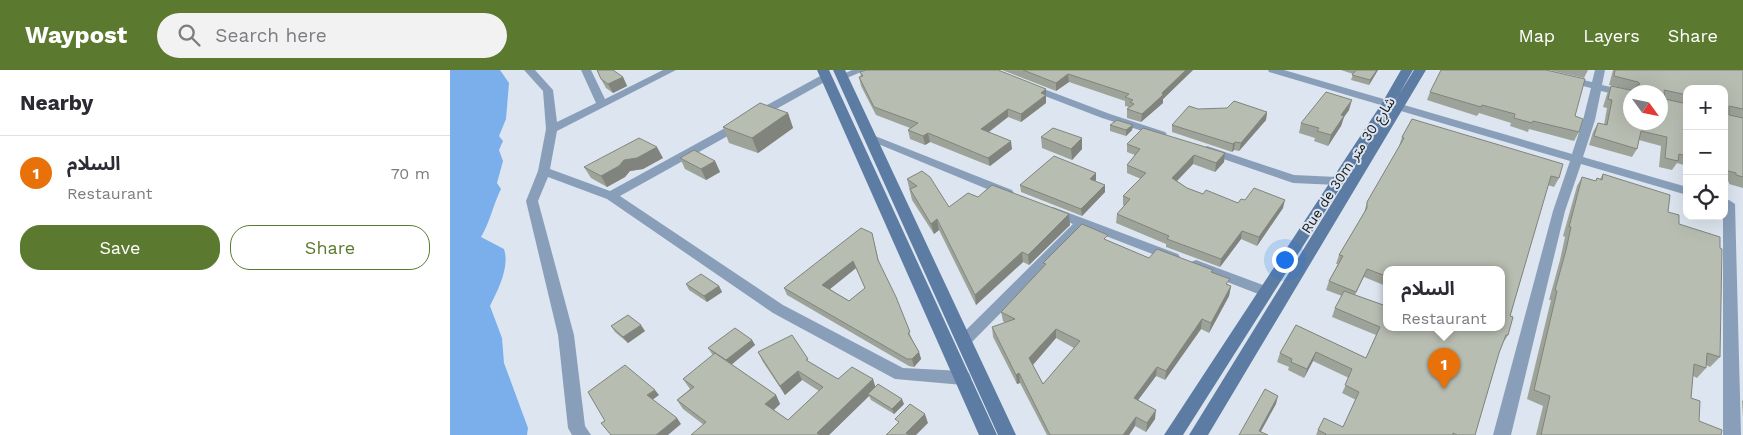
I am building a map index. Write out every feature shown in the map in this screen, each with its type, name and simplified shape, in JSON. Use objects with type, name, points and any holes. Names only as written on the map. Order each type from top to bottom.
[{"type":"street","points":[[529,70],[548,90],[552,129],[544,171],[532,201],[566,335],[577,428],[582,435]]},
{"type":"street","points":[[586,70],[602,105]]},
{"type":"street","points":[[552,129],[671,70]]},
{"type":"street","points":[[611,196],[832,73],[861,70]]},
{"type":"street","points":[[1273,70],[1683,190]]},
{"type":"street","name":"Rue de 30m شارع 30 متر","points":[[1198,435],[1393,105],[1407,70]]},
{"type":"street","name":"Rue de 30m شارع 30 متر","points":[[1173,435],[1337,181],[1420,70]]},
{"type":"street","points":[[1529,70],[1623,93]]},
{"type":"street","points":[[1502,435],[1559,211],[1589,120],[1600,70]]},
{"type":"street","points":[[832,73],[870,136],[1007,435]]},
{"type":"street","points":[[832,73],[951,355],[988,435]]},
{"type":"street","points":[[1015,81],[1106,116],[1169,137]]},
{"type":"street","points":[[870,136],[1018,196]]},
{"type":"street","points":[[1196,146],[1293,178],[1337,181]]},
{"type":"street","points":[[544,171],[611,196],[778,309],[901,374],[963,378]]},
{"type":"street","points":[[1732,205],[1737,310],[1732,435]]},
{"type":"street","points":[[1045,208],[1266,292]]},
{"type":"street","points":[[964,341],[1082,223]]},
{"type":"water","points":[[450,70],[500,70],[509,83],[506,119],[499,136],[503,141],[499,150],[503,161],[497,183],[501,189],[481,237],[504,249],[504,271],[500,286],[490,306],[502,338],[504,363],[528,428],[527,435],[450,435]]},
{"type":"building","points":[[597,70],[613,70],[623,77],[608,84],[601,79]]},
{"type":"building","points":[[866,70],[998,70],[1046,89],[1041,93],[1046,95],[1021,114],[1008,109],[981,129],[1011,141],[988,158],[928,133],[923,136],[908,130],[918,123],[874,107],[859,77],[863,76],[860,72]]},
{"type":"building","points":[[1023,70],[1186,70],[1142,114],[1127,109],[1134,104],[1130,102],[1133,100],[1125,97],[1129,94],[1068,74],[1056,83]]},
{"type":"building","points":[[1356,70],[1377,70],[1370,80],[1352,75]]},
{"type":"building","points":[[1441,70],[1546,70],[1585,79],[1575,116],[1583,119],[1579,132],[1533,121],[1532,123],[1514,118],[1515,114],[1482,105],[1481,107],[1430,92]]},
{"type":"building","points":[[1615,70],[1743,70],[1743,109],[1729,106],[1729,115],[1743,118],[1743,177],[1728,171],[1728,85],[1683,85],[1683,94],[1668,91],[1668,85],[1637,85],[1640,84],[1614,76]]},
{"type":"building","points":[[1611,86],[1623,88],[1623,130],[1668,130],[1668,100],[1683,103],[1683,155],[1679,154],[1678,161],[1665,158],[1667,137],[1641,131],[1637,149],[1594,136],[1598,123],[1607,125],[1612,100],[1608,99]]},
{"type":"building","points":[[1326,92],[1352,100],[1341,115],[1344,116],[1331,135],[1317,131],[1319,128],[1301,123]]},
{"type":"building","points":[[1234,101],[1267,112],[1241,143],[1235,142],[1233,144],[1172,125],[1189,106],[1198,109],[1227,108]]},
{"type":"building","points":[[760,103],[788,113],[752,138],[723,127]]},
{"type":"building","points":[[1412,119],[1563,164],[1559,178],[1551,176],[1510,316],[1513,317],[1508,335],[1506,335],[1499,353],[1475,435],[1457,435],[1453,433],[1453,435],[1325,435],[1318,430],[1324,418],[1343,427],[1359,392],[1345,385],[1352,369],[1316,352],[1307,369],[1291,362],[1292,359],[1280,353],[1296,325],[1366,358],[1380,327],[1335,308],[1344,291],[1383,305],[1383,331],[1505,331],[1505,266],[1383,266],[1383,275],[1367,269],[1356,292],[1329,281],[1343,256],[1339,255],[1367,208],[1367,202],[1404,138],[1402,137]]},
{"type":"building","points":[[1117,120],[1133,125],[1126,130],[1110,125]]},
{"type":"building","points":[[1053,128],[1082,138],[1071,149],[1041,137]]},
{"type":"building","points":[[1143,128],[1225,153],[1216,163],[1194,155],[1172,178],[1187,188],[1203,194],[1206,190],[1238,203],[1241,199],[1245,200],[1254,188],[1285,200],[1259,237],[1242,231],[1221,259],[1167,239],[1169,236],[1117,214],[1130,199],[1123,196],[1146,173],[1127,165],[1140,149],[1127,144]]},
{"type":"building","points":[[639,138],[657,147],[637,158],[624,160],[619,166],[601,176],[584,167]]},
{"type":"building","points":[[694,150],[715,161],[701,169],[680,158]]},
{"type":"building","points":[[1054,156],[1096,173],[1090,179],[1105,185],[1081,209],[1020,185]]},
{"type":"building","points":[[922,171],[930,177],[949,207],[968,193],[978,197],[992,185],[1069,214],[1028,255],[1022,252],[975,295],[937,219],[931,224],[910,189],[917,186],[907,179]]},
{"type":"building","points":[[1603,174],[1670,195],[1668,212],[1679,215],[1679,224],[1720,237],[1720,248],[1722,249],[1720,357],[1707,353],[1706,368],[1694,364],[1691,398],[1700,401],[1699,421],[1722,430],[1721,435],[1541,435],[1550,396],[1534,390],[1557,291],[1555,290],[1571,227],[1569,227],[1582,177],[1596,181],[1597,178],[1602,180]]},
{"type":"building","points":[[1082,224],[1108,235],[1104,239],[1149,258],[1157,249],[1213,270],[1211,272],[1230,279],[1226,284],[1231,286],[1211,323],[1202,319],[1166,371],[1157,367],[1134,398],[1156,410],[1147,423],[1136,417],[1123,435],[1050,435],[1019,373],[1016,375],[992,327],[1015,319],[1001,312],[1046,264],[1043,263]],"holes":[[[1056,329],[1080,341],[1043,384],[1029,358]]]},
{"type":"building","points":[[861,228],[872,233],[878,260],[896,297],[910,332],[908,333],[919,352],[912,359],[907,359],[784,288]],"holes":[[[853,261],[865,288],[849,301],[822,285]]]},
{"type":"building","points":[[701,274],[719,286],[704,296],[686,284]]},
{"type":"building","points":[[628,315],[641,325],[623,337],[611,326]]},
{"type":"building","points":[[735,328],[752,340],[726,360],[708,348]]},
{"type":"building","points":[[792,335],[808,359],[806,360],[838,379],[852,367],[873,379],[817,433],[820,435],[691,435],[706,422],[677,400],[694,387],[683,379],[715,353],[776,395],[765,404],[788,420],[823,387],[798,371],[780,386],[758,352]]},
{"type":"building","points":[[625,365],[655,390],[647,395],[677,418],[656,435],[611,435],[601,423],[605,421],[588,392]]},
{"type":"building","points":[[878,384],[902,399],[892,409],[868,394]]},
{"type":"building","points":[[1265,389],[1278,396],[1259,431],[1268,435],[1239,435]]},
{"type":"building","points":[[910,404],[925,414],[906,433],[909,435],[886,435],[899,422],[895,419]]},
{"type":"place","name":"السلام","points":[[1444,389]]}]
